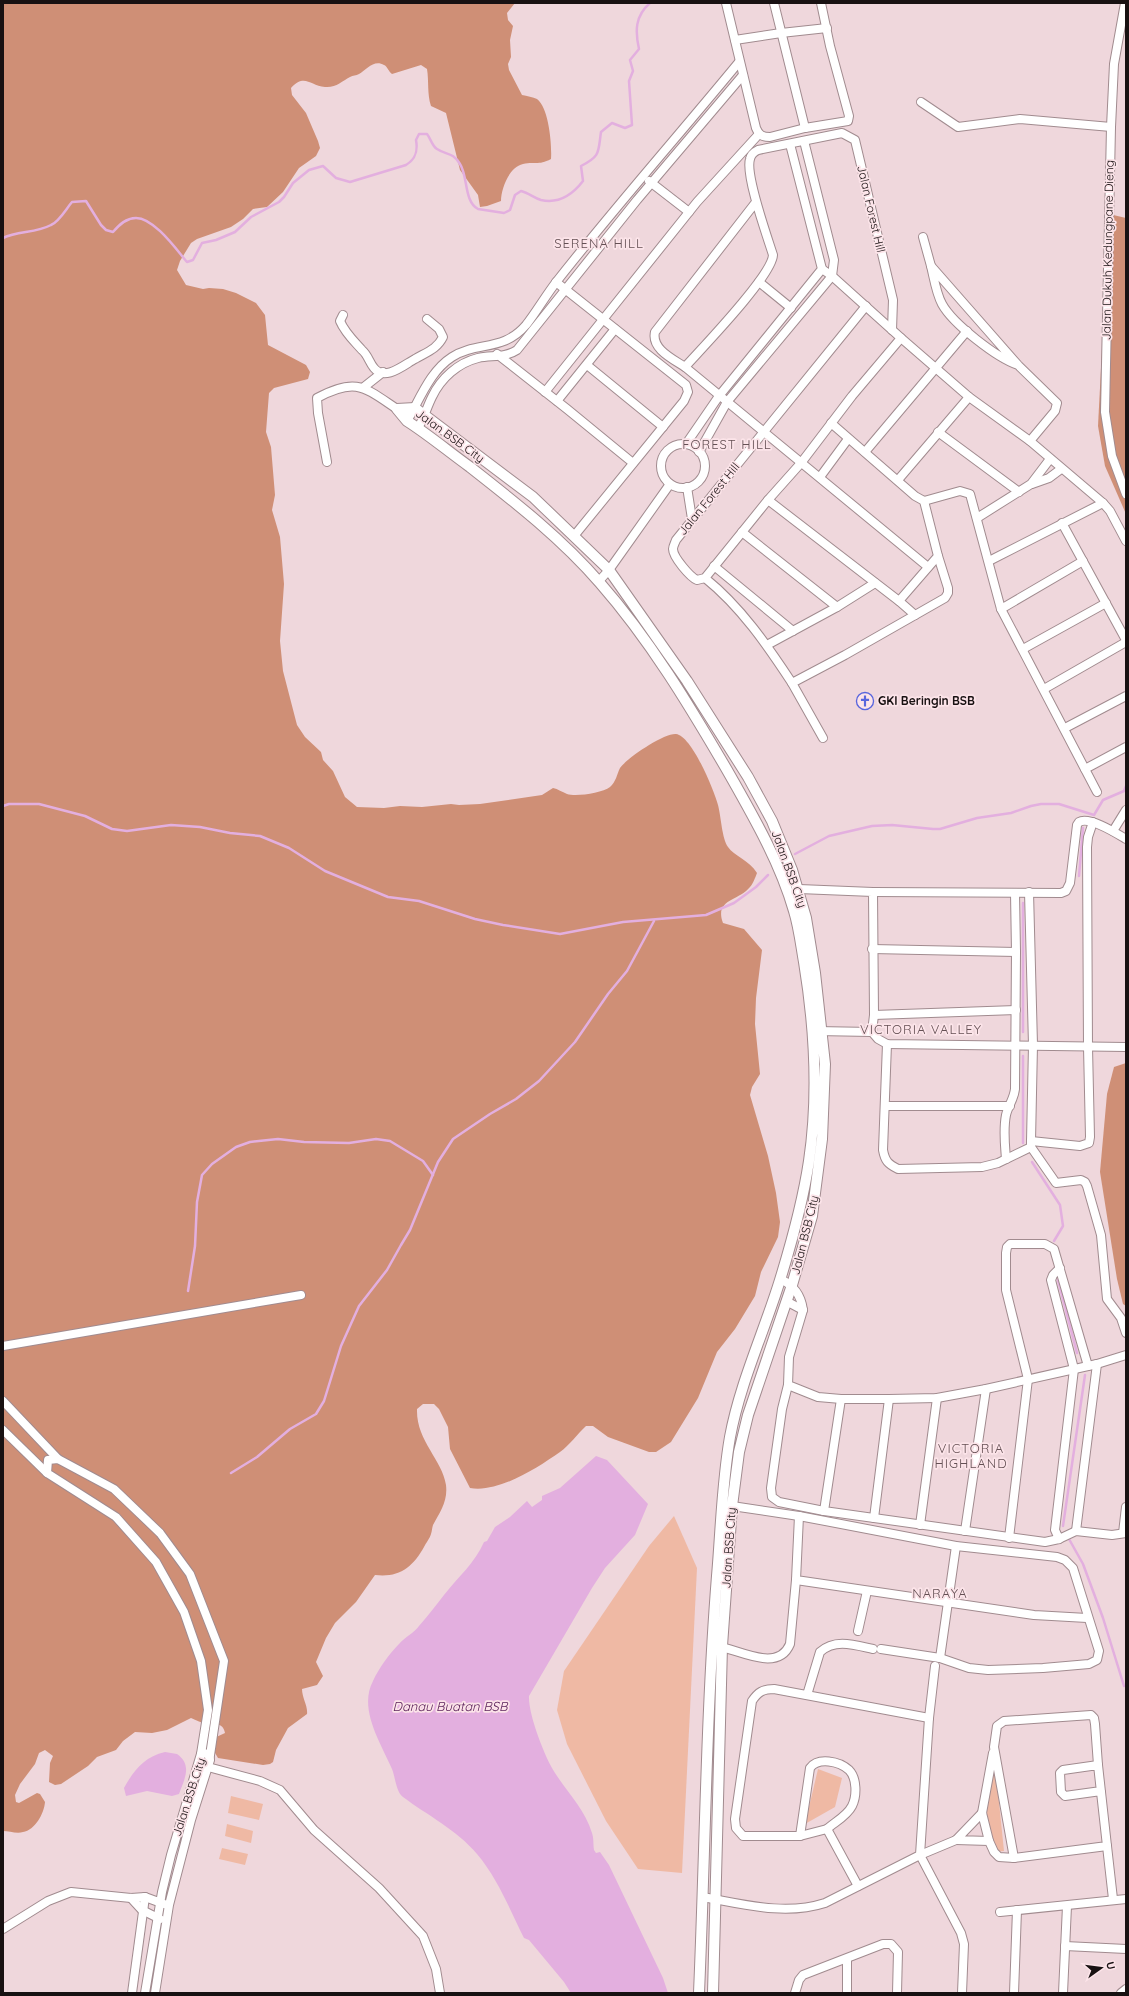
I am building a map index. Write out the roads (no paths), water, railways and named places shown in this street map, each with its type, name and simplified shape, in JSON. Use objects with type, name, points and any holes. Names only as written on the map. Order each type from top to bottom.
[{"type":"street","points":[[726,3],[739,62],[759,134],[764,137],[848,121],[849,116],[821,3]]},
{"type":"street","points":[[774,3],[805,128]]},
{"type":"street","name":"Jalan Dukuh Kedungpane Dieng","points":[[1125,3],[1114,64],[1110,127],[1105,412],[1112,456],[1126,494]]},
{"type":"street","points":[[735,40],[827,28]]},
{"type":"street","points":[[407,421],[431,378],[452,357],[464,351],[496,345],[516,334],[525,326],[556,282],[739,62]]},
{"type":"street","points":[[418,428],[425,416],[432,396],[453,369],[462,363],[477,358],[511,354],[517,350],[652,183],[743,75]]},
{"type":"street","points":[[921,102],[958,127],[1020,119],[1110,127]]},
{"type":"street","points":[[545,392],[688,212],[759,134]]},
{"type":"street","name":"Jalan Forest Hill","points":[[685,367],[759,282],[771,262],[773,255],[756,202],[749,169],[749,160],[752,154],[758,150],[842,134],[855,140],[892,300],[892,330]]},
{"type":"street","points":[[686,444],[699,452],[727,402],[832,276],[834,260],[804,141]]},
{"type":"street","points":[[790,144],[822,269],[866,306],[934,368],[969,397],[1030,441],[1061,469],[1103,503],[1110,511],[1126,541]]},
{"type":"street","points":[[644,176],[688,212]]},
{"type":"street","points":[[756,202],[655,332],[654,341],[658,348],[685,367],[764,431],[928,567]]},
{"type":"street","points":[[923,237],[943,306],[967,331],[1000,356],[1018,365]]},
{"type":"street","points":[[931,266],[1018,365],[1057,404],[1055,411],[1030,441]]},
{"type":"street","points":[[599,581],[609,570],[670,484],[662,471],[662,460],[671,448],[686,444],[719,396],[822,269]]},
{"type":"street","points":[[556,282],[604,318],[686,385],[688,392],[684,401],[574,536]]},
{"type":"street","points":[[759,282],[791,308]]},
{"type":"street","name":"Jalan Forest Hill","points":[[823,738],[792,683],[767,645],[727,597],[705,578],[697,580],[692,578],[674,554],[673,547],[676,540],[692,519],[866,306]]},
{"type":"street","points":[[342,315],[340,321],[344,330],[368,356],[373,367],[383,372],[398,370],[438,346],[443,337],[439,329],[427,319]]},
{"type":"street","points":[[557,401],[615,328]]},
{"type":"street","points":[[865,452],[934,368],[967,331]]},
{"type":"street","points":[[766,338],[774,344]]},
{"type":"street","points":[[705,578],[768,500],[801,463],[901,338]]},
{"type":"street","points":[[496,345],[497,356],[557,401],[633,463]]},
{"type":"street","points":[[587,365],[663,427]]},
{"type":"street","points":[[364,387],[383,372]]},
{"type":"street","points":[[431,378],[440,385]]},
{"type":"street","points":[[327,462],[318,413],[317,398],[347,386],[364,387],[397,409]]},
{"type":"street","points":[[898,480],[969,397]]},
{"type":"street","name":"Jalan BSB City","points":[[397,409],[415,408],[533,497],[609,570],[687,681],[745,772],[772,821],[799,889],[806,918],[813,959],[818,1031],[816,1091],[809,1160],[800,1209],[780,1280],[738,1403],[730,1437],[725,1475],[717,1645],[703,1856],[699,1993]]},
{"type":"street","name":"Jalan BSB City","points":[[397,409],[407,421],[497,488],[561,542],[599,581],[623,611],[685,697],[762,833],[786,888],[796,917],[825,1064],[825,1104],[820,1168],[812,1216],[792,1285],[748,1415],[739,1452],[732,1506],[717,1645],[713,1993]]},
{"type":"street","points":[[832,423],[848,439],[915,496],[924,501],[960,491],[967,491],[970,494],[1001,609],[1065,728],[1097,792]]},
{"type":"street","points":[[938,432],[1019,492]]},
{"type":"street","points":[[820,477],[848,439]]},
{"type":"street","name":"Jalan Forest Hill","points":[[670,484],[678,487],[688,487],[696,483],[704,471],[704,461],[699,452]]},
{"type":"street","points":[[1031,484],[1050,459]]},
{"type":"street","points":[[977,518],[1031,484],[1049,478],[1061,469]]},
{"type":"street","points":[[688,487],[692,519]]},
{"type":"street","points":[[768,500],[915,615]]},
{"type":"street","points":[[792,683],[941,601],[948,593],[924,501]]},
{"type":"street","points":[[989,561],[1103,503]]},
{"type":"street","points":[[1044,689],[1126,641],[1062,523]]},
{"type":"street","points":[[742,532],[837,607]]},
{"type":"street","points":[[899,601],[938,556]]},
{"type":"street","points":[[1001,609],[1083,561]]},
{"type":"street","points":[[714,566],[792,631]]},
{"type":"street","points":[[767,645],[837,607],[875,583]]},
{"type":"street","points":[[1023,649],[1106,603]]},
{"type":"street","points":[[1065,728],[1126,696]]},
{"type":"street","points":[[1085,769],[1126,747]]},
{"type":"street","points":[[1113,831],[1126,810]]},
{"type":"street","points":[[799,889],[873,892],[1061,893],[1066,891],[1070,883],[1076,825],[1082,820],[1093,822],[1126,839]]},
{"type":"street","points":[[887,1044],[884,1158],[888,1164],[898,1169],[982,1167],[1006,1159],[1031,1144],[1080,1146],[1089,1142],[1087,847],[1088,837],[1093,822]]},
{"type":"street","points":[[873,892],[872,950],[874,1015],[872,1032],[878,1039],[887,1044],[1016,1044],[1126,1047]]},
{"type":"street","points":[[1029,892],[1033,1045],[1031,1144],[1056,1183],[1081,1180],[1085,1182],[1100,1235],[1107,1299],[1121,1318],[1126,1333]]},
{"type":"street","points":[[1006,1159],[1006,1115],[1014,1097],[1015,1089],[1015,893]]},
{"type":"street","points":[[872,950],[1016,952]]},
{"type":"street","points":[[874,1015],[1016,1010]]},
{"type":"street","points":[[818,1031],[872,1032]]},
{"type":"street","points":[[886,1106],[1010,1106]]},
{"type":"street","points":[[1009,1538],[1028,1379],[1006,1290],[1007,1247],[1010,1244],[1045,1244],[1050,1245],[1054,1249],[1088,1366]]},
{"type":"street","points":[[1059,1539],[1055,1530],[1074,1369],[1050,1280],[1052,1275],[1060,1268]]},
{"type":"street","points":[[780,1280],[792,1285],[802,1304],[803,1310],[789,1357],[788,1384],[782,1409],[771,1488],[772,1497],[779,1502],[824,1511],[1045,1542],[1059,1539],[1076,1532],[1112,1535],[1124,1533],[1126,1507]]},
{"type":"street","points":[[3,1346],[301,1296]]},
{"type":"street","points":[[786,1301],[803,1310]]},
{"type":"street","points":[[788,1384],[818,1396],[889,1400],[937,1398],[986,1389],[1097,1364],[1126,1355]]},
{"type":"street","points":[[1076,1532],[1097,1364]]},
{"type":"street","points":[[965,1531],[986,1389]]},
{"type":"street","points":[[824,1511],[841,1398]]},
{"type":"street","points":[[920,1525],[937,1398]]},
{"type":"street","points":[[874,1518],[889,1400]]},
{"type":"street","points":[[3,1401],[58,1459],[114,1489],[160,1533],[190,1574],[224,1661],[209,1762],[280,1790],[314,1830],[378,1888],[423,1936],[436,1969],[440,1993]]},
{"type":"street","points":[[3,1430],[47,1473],[116,1517],[156,1562],[184,1612],[201,1661],[208,1710],[201,1754]]},
{"type":"street","points":[[47,1473],[48,1460],[58,1459]]},
{"type":"street","points":[[732,1506],[799,1516],[956,1546],[1057,1557],[1066,1560],[1073,1568],[1087,1618],[1099,1651],[1097,1660],[1089,1664],[1043,1668],[988,1670],[970,1668],[940,1658],[839,1643],[825,1648],[820,1652],[807,1695]]},
{"type":"street","points":[[717,1645],[763,1658],[776,1658],[782,1656],[787,1651],[790,1644],[796,1580],[799,1516]]},
{"type":"street","points":[[940,1658],[956,1546]]},
{"type":"street","points":[[796,1580],[1034,1615],[1087,1618]]},
{"type":"street","points":[[858,1630],[867,1591]]},
{"type":"street","points":[[935,1666],[929,1718],[920,1855],[962,1932],[964,1944],[962,1993]]},
{"type":"street","points":[[800,1836],[810,1768],[814,1762],[822,1760],[849,1770],[853,1777],[855,1796],[852,1806],[847,1813],[827,1829],[800,1836],[743,1836],[736,1828],[735,1819],[752,1702],[757,1694],[764,1689],[774,1689],[929,1718]]},
{"type":"street","points":[[1107,1846],[1014,1858],[1004,1858],[996,1855],[989,1841],[982,1813],[994,1747],[996,1726],[1004,1721],[1088,1714],[1094,1718],[1113,1899]]},
{"type":"street","points":[[994,1747],[1014,1858]]},
{"type":"street","name":"Jalan BSB City","points":[[144,1993],[160,1902],[171,1855],[201,1754],[208,1754],[209,1762],[189,1827],[169,1905],[155,1993]]},
{"type":"street","points":[[1098,1765],[1061,1771],[1061,1792],[1066,1797],[1101,1791]]},
{"type":"street","points":[[703,1897],[745,1906],[801,1909],[825,1903],[920,1855],[956,1840],[982,1813]]},
{"type":"street","points":[[827,1829],[858,1886]]},
{"type":"street","points":[[956,1840],[989,1841]]},
{"type":"street","points":[[3,1929],[48,1902],[71,1892],[131,1898],[145,1897],[169,1905]]},
{"type":"street","points":[[132,1993],[142,1910],[145,1897]]},
{"type":"street","points":[[131,1898],[142,1910],[166,1922]]},
{"type":"street","points":[[1000,1912],[1067,1906],[1113,1899],[1126,1899]]},
{"type":"street","points":[[1063,1993],[1067,1906]]},
{"type":"street","points":[[1014,1993],[1017,1910]]},
{"type":"street","points":[[795,1993],[799,1980],[803,1975],[883,1944],[891,1944],[898,1952],[897,1993]]},
{"type":"street","points":[[1065,1946],[1126,1949]]},
{"type":"street","points":[[847,1959],[847,1993]]},
{"type":"street","points":[[1121,1993],[1126,1989]]},
{"type":"water","name":"Danau Buatan BSB","points":[[596,1456],[607,1460],[648,1504],[635,1535],[605,1568],[592,1588],[529,1696],[529,1704],[538,1736],[551,1766],[585,1817],[593,1835],[594,1850],[596,1853],[600,1852],[609,1865],[663,1978],[668,1993],[571,1993],[564,1982],[529,1940],[524,1938],[491,1873],[477,1854],[451,1830],[401,1795],[397,1788],[392,1769],[373,1726],[368,1703],[369,1692],[381,1666],[395,1648],[417,1628],[449,1588],[466,1570],[495,1527],[510,1517],[527,1501],[532,1507],[542,1500],[542,1496],[560,1488]]},
{"type":"water","points":[[165,1752],[177,1754],[185,1763],[186,1773],[179,1794],[172,1796],[147,1791],[126,1796],[124,1788],[140,1765],[151,1757]]},
{"type":"waterway","points":[[3,238],[45,228],[57,221],[72,202],[86,201],[101,225],[106,230],[113,232],[120,224],[132,218],[143,219],[157,228],[171,242],[187,262],[193,260],[202,243],[216,240],[235,232],[251,217],[279,202],[293,183],[309,170],[323,166],[336,178],[350,182],[406,165],[416,154],[416,140],[419,134],[427,134],[435,148],[455,157],[462,169],[470,201],[478,209],[504,213],[510,210],[515,195],[521,191],[541,200],[554,201],[560,199],[570,194],[583,181],[581,166],[592,159],[597,153],[599,149],[601,132],[612,123],[625,128],[632,125],[629,81],[633,71],[630,60],[639,49],[637,24],[641,13],[650,3]]},
{"type":"waterway","points":[[795,854],[829,836],[872,826],[892,825],[940,829],[977,818],[1011,813],[1041,804],[1059,804],[1094,815],[1103,800],[1124,791],[1126,786]]},
{"type":"waterway","points":[[3,806],[9,804],[39,804],[85,816],[112,829],[127,831],[171,825],[200,827],[230,833],[260,836],[289,848],[325,871],[388,897],[419,901],[475,919],[560,934],[623,922],[706,915],[734,903],[756,887],[768,875]]},
{"type":"waterway","points":[[1079,876],[1083,828]]},
{"type":"waterway","points":[[1023,903],[1023,1032]]},
{"type":"waterway","points":[[231,1473],[257,1457],[290,1429],[316,1414],[324,1401],[341,1346],[359,1306],[387,1270],[410,1230],[438,1162],[453,1139],[490,1114],[516,1099],[539,1081],[575,1042],[608,994],[627,971],[654,921]]},
{"type":"waterway","points":[[1023,1056],[1023,1143]]},
{"type":"waterway","points":[[188,1291],[195,1246],[197,1202],[202,1175],[212,1164],[236,1147],[250,1142],[278,1139],[304,1142],[349,1143],[376,1139],[390,1141],[423,1161],[433,1175]]},
{"type":"waterway","points":[[1032,1162],[1060,1205],[1063,1226],[1054,1241]]},
{"type":"waterway","points":[[1058,1280],[1077,1353]]},
{"type":"waterway","points":[[1063,1526],[1085,1375]]},
{"type":"waterway","points":[[1069,1539],[1083,1564],[1103,1618],[1124,1686]]},
{"type":"place","name":"GKI Beringin BSB","points":[[865,701]]},
{"type":"district","name":"SERENA HILL","points":[[599,243]]},
{"type":"district","name":"FOREST HILL","points":[[727,444]]},
{"type":"district","name":"VICTORIA VALLEY","points":[[921,1029]]},
{"type":"district","name":"VICTORIA HIGHLAND","points":[[971,1456]]},
{"type":"district","name":"NARAYA","points":[[940,1593]]}]
